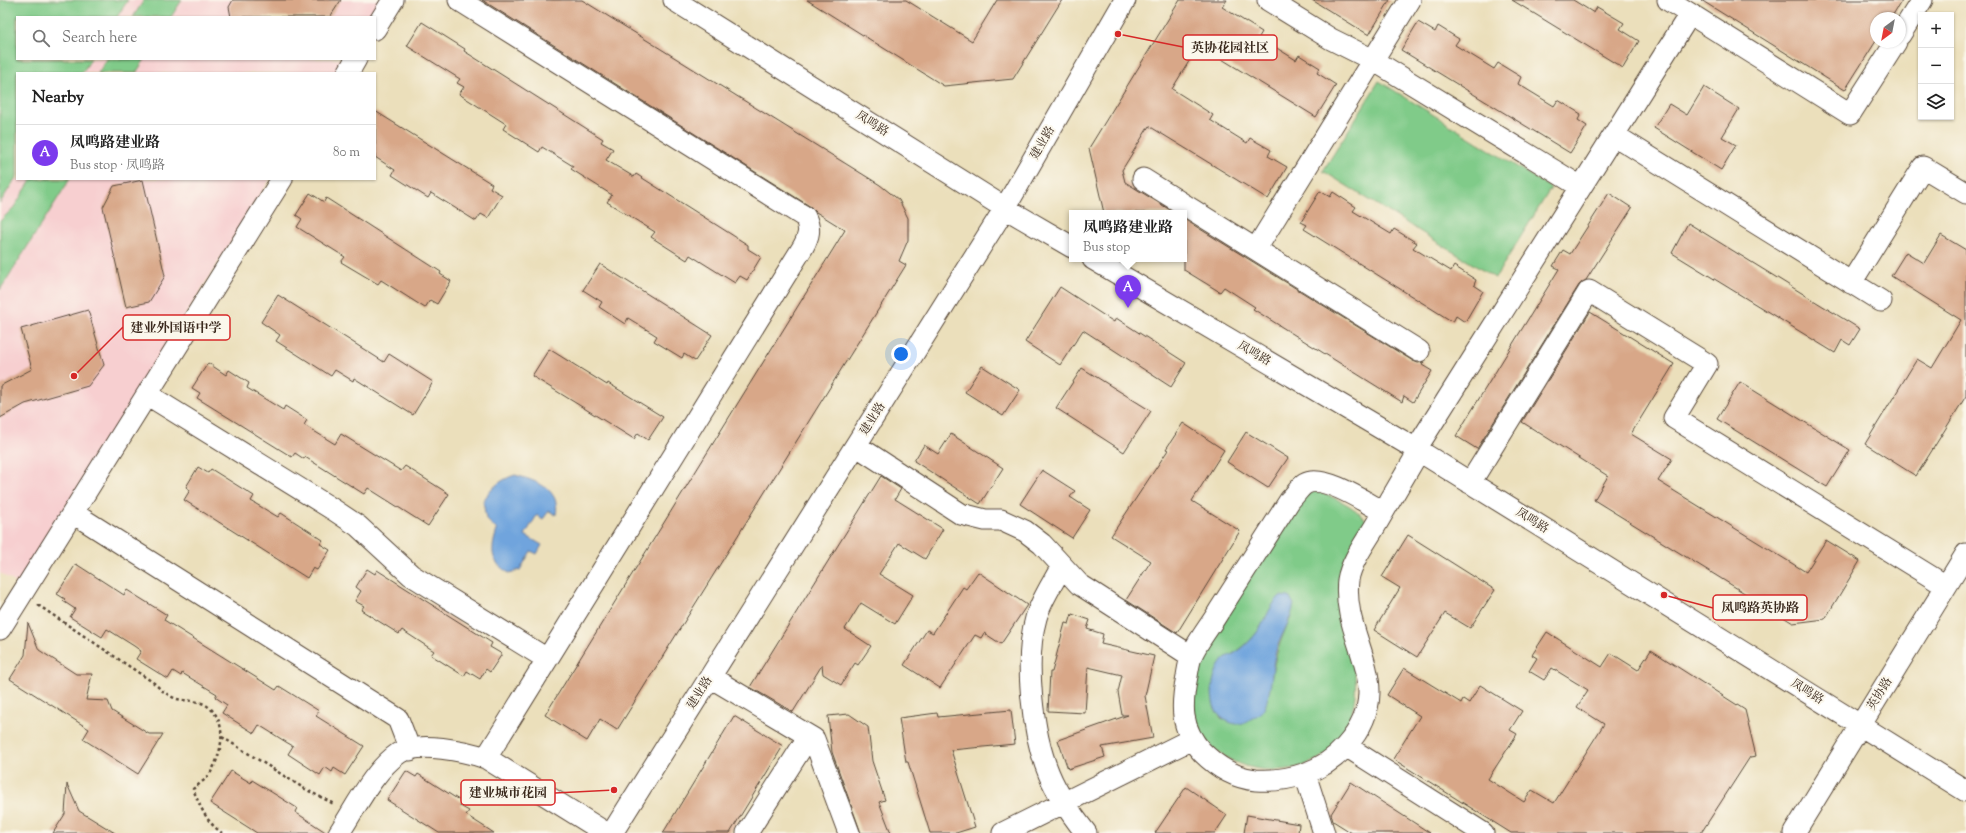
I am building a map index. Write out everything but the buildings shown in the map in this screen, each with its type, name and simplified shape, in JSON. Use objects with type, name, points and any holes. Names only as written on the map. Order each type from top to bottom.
[{"type":"street","points":[[376,27],[393,0]]},
{"type":"street","points":[[459,0],[805,217],[809,227],[809,236],[803,248],[486,758]]},
{"type":"street","name":"凤鸣路","points":[[674,0],[1005,208],[1069,245]]},
{"type":"street","name":"建业路","points":[[612,833],[857,446],[1005,208],[1125,0]]},
{"type":"street","points":[[1268,0],[1331,39],[1373,60],[1581,187]]},
{"type":"street","points":[[1256,249],[1410,0]]},
{"type":"street","points":[[1668,0],[1850,114],[1892,48]]},
{"type":"street","points":[[1906,25],[1922,0]]},
{"type":"street","points":[[1383,512],[1335,486],[1319,481],[1306,484],[1290,500],[1191,656],[1182,698],[1184,722],[1192,739],[1212,762],[1234,775],[1255,780],[1286,779],[1314,772],[1324,765],[1346,746],[1361,726],[1369,702],[1369,681],[1348,598],[1348,578],[1358,555],[1383,512],[1417,450],[1690,14]]},
{"type":"street","points":[[349,72],[355,60]]},
{"type":"street","points":[[1614,135],[1880,301]]},
{"type":"street","points":[[1851,283],[1923,167],[1966,193]]},
{"type":"street","points":[[0,629],[281,180]]},
{"type":"street","points":[[1143,180],[1419,351]]},
{"type":"street","name":"凤鸣路","points":[[1098,262],[1417,450],[1966,790]]},
{"type":"street","points":[[1470,483],[1589,291],[1707,364],[1674,418],[1946,586]]},
{"type":"street","points":[[148,395],[334,510],[358,526],[411,575],[547,659]]},
{"type":"street","points":[[857,446],[961,514],[985,520],[1001,520],[1025,531],[1042,544],[1079,584],[1191,656]]},
{"type":"street","points":[[73,513],[398,719],[410,750]]},
{"type":"street","name":"英协路","points":[[1794,833],[1966,554]]},
{"type":"street","points":[[1062,566],[1036,617],[1031,640],[1030,670],[1036,728],[1048,773],[1063,803],[1086,833]]},
{"type":"street","points":[[710,676],[814,739],[849,833]]},
{"type":"street","points":[[747,833],[809,736]]},
{"type":"street","points":[[1003,833],[1192,739]]},
{"type":"street","points":[[1346,746],[1483,833]]},
{"type":"street","points":[[339,833],[382,767],[400,752],[434,748],[458,751],[486,758],[606,833]]},
{"type":"street","points":[[1305,774],[1324,833]]},
{"type":"path","points":[[22,594],[154,683],[165,693],[177,699],[204,704],[216,714],[220,722],[222,737],[219,754],[211,773],[193,789],[205,816],[215,828],[222,833]]},
{"type":"path","points":[[222,737],[305,789],[325,798],[352,814]]},
{"type":"shaded area","points":[[0,0],[382,0],[372,16],[16,16],[16,60],[344,60],[338,72],[16,72],[16,180],[269,180],[18,584],[0,573]]},
{"type":"green space","points":[[0,0],[128,0],[118,16],[16,16],[16,60],[90,60],[83,72],[16,72],[16,178],[0,203]]},
{"type":"green space","points":[[144,0],[182,0],[172,16],[134,16]]},
{"type":"green space","points":[[106,60],[144,60],[137,72],[99,72]]},
{"type":"green space","points":[[1379,81],[1551,188],[1495,278],[1323,171]]},
{"type":"green space","points":[[31,180],[69,180],[0,290],[0,221],[14,207]]},
{"type":"green space","points":[[1314,491],[1343,502],[1356,510],[1367,521],[1344,624],[1356,681],[1350,719],[1342,736],[1329,752],[1312,762],[1292,768],[1271,770],[1250,767],[1230,760],[1213,748],[1200,732],[1196,724],[1193,697],[1195,679],[1200,662],[1295,500]],"holes":[[[1292,615],[1277,654],[1268,695],[1222,719],[1217,712],[1214,697],[1217,681],[1225,658],[1244,646],[1259,630],[1267,616]]]},
{"type":"water","points":[[515,475],[539,483],[546,488],[551,492],[557,506],[556,515],[549,511],[543,519],[537,515],[525,535],[542,545],[537,554],[531,551],[520,570],[509,573],[502,569],[493,554],[497,530],[486,519],[483,501],[496,485]]},
{"type":"water","points":[[1280,596],[1289,597],[1294,604],[1277,648],[1267,702],[1261,712],[1252,719],[1240,724],[1227,721],[1220,716],[1215,709],[1213,701],[1213,681],[1216,672],[1225,658],[1242,648],[1254,636],[1272,605]]},
{"type":"place","name":"英协花园社区","points":[[1118,34]]},
{"type":"place","name":"凤鸣路建业路","points":[[1128,308]]},
{"type":"place","name":"建业外国语中学","points":[[74,376]]},
{"type":"place","name":"凤鸣路英协路","points":[[1664,595]]},
{"type":"place","name":"建业城市花园","points":[[614,790]]}]
